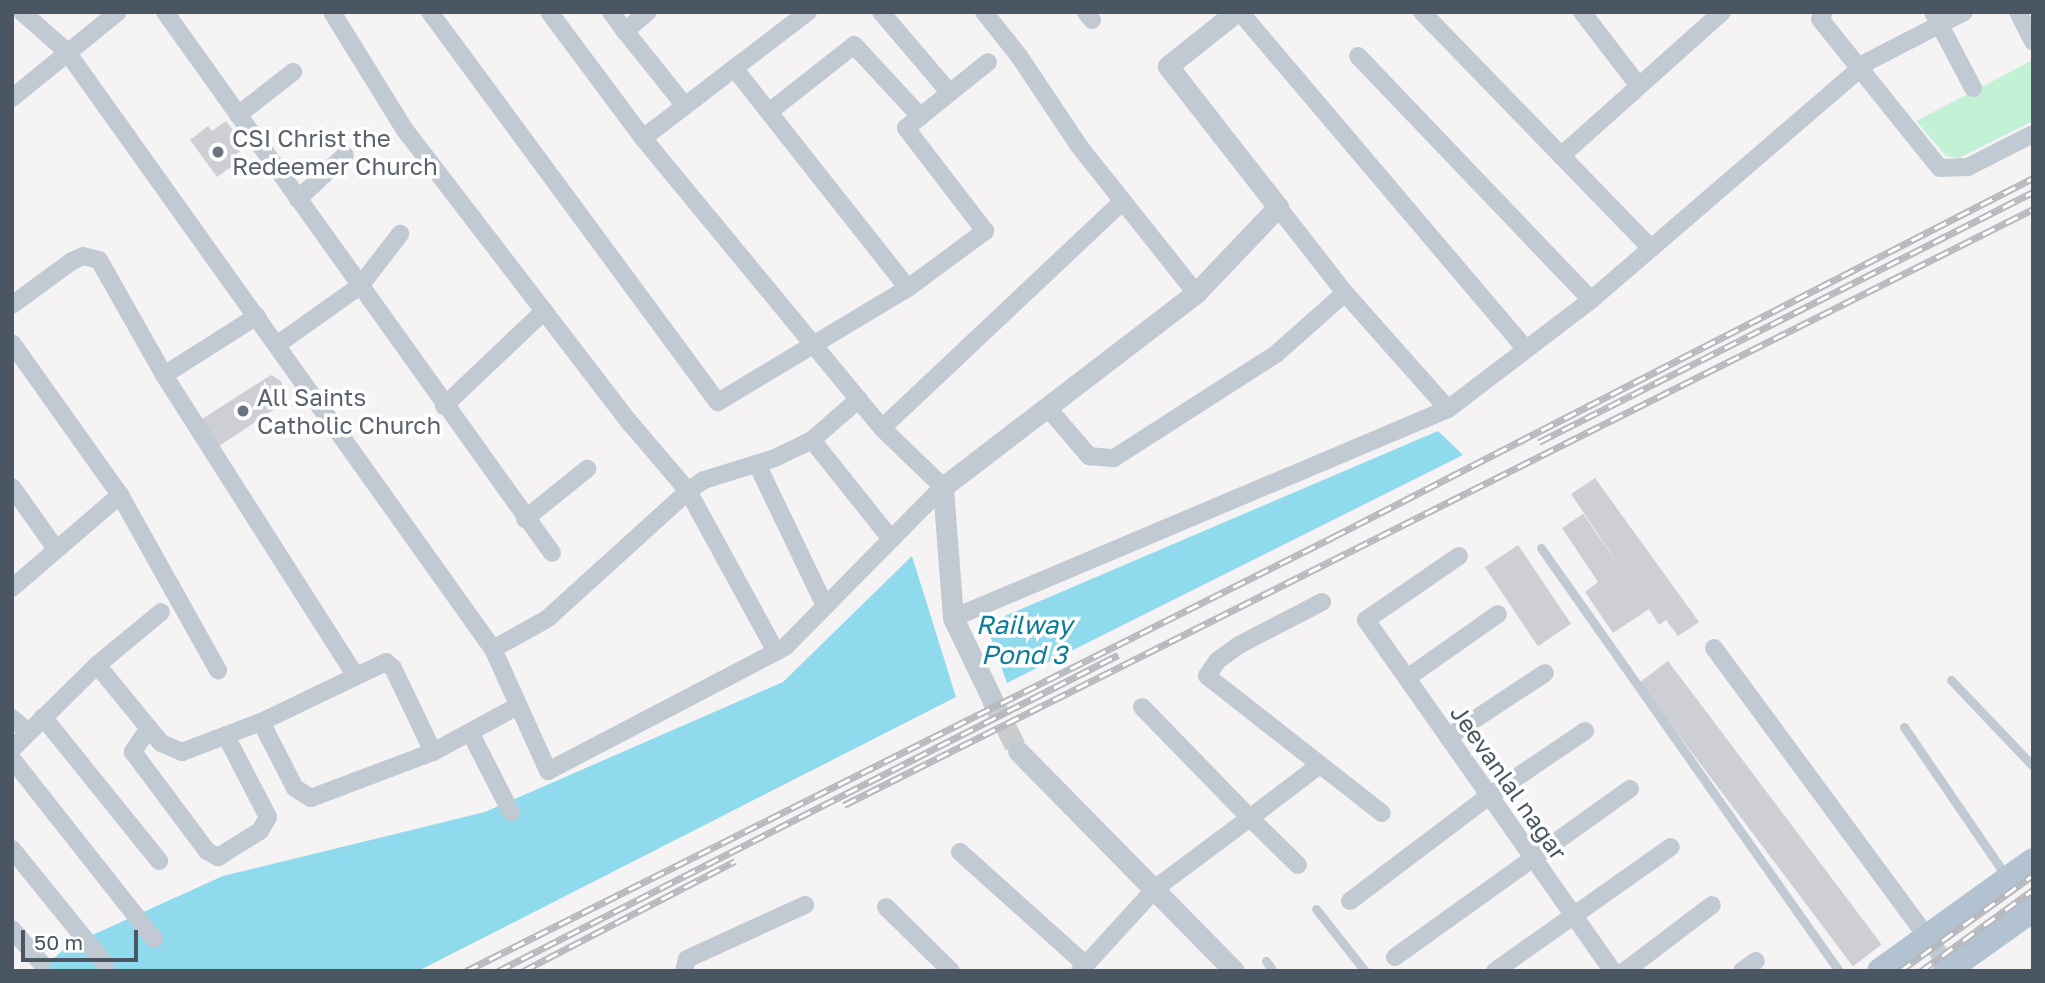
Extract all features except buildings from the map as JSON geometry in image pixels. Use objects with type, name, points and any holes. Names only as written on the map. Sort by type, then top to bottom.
[{"type":"main road","points":[[1880,971],[1925,936],[2033,861]]},
{"type":"main road","points":[[1948,969],[2033,909]]},
{"type":"street","points":[[22,12],[67,51],[493,649],[516,707],[548,771],[776,652],[943,487],[1196,293],[1278,207]]},
{"type":"street","points":[[12,98],[118,12]]},
{"type":"street","points":[[165,12],[443,406],[552,553]]},
{"type":"street","points":[[332,12],[405,130],[544,311],[688,491],[776,652]]},
{"type":"street","points":[[430,12],[719,402],[908,288],[985,231],[906,128],[988,62]]},
{"type":"street","points":[[549,12],[643,138],[817,345],[882,428],[943,487],[953,618],[992,699]]},
{"type":"street","points":[[611,12],[685,106]]},
{"type":"street","points":[[625,31],[648,12]]},
{"type":"street","points":[[643,138],[808,12]]},
{"type":"street","points":[[881,12],[950,93]]},
{"type":"street","points":[[984,12],[1123,201],[1196,293]]},
{"type":"street","points":[[1448,409],[1345,293],[1168,66],[1238,12],[1526,349]]},
{"type":"street","points":[[1422,12],[1651,248]]},
{"type":"street","points":[[1583,12],[1639,86]]},
{"type":"street","points":[[1824,12],[1819,19],[1862,67],[1940,168],[1968,167],[2033,134]]},
{"type":"street","points":[[953,618],[1242,492],[1448,409],[1591,300],[1862,67],[1936,19],[1964,12]]},
{"type":"street","points":[[2018,12],[2033,41]]},
{"type":"street","points":[[1561,156],[1716,14]]},
{"type":"street","points":[[1936,19],[1973,88]]},
{"type":"street","points":[[769,112],[854,45],[920,117]]},
{"type":"street","points":[[1358,56],[1591,300]]},
{"type":"street","points":[[734,68],[908,288]]},
{"type":"street","points":[[238,115],[293,72]]},
{"type":"street","points":[[298,199],[345,155]]},
{"type":"street","points":[[882,428],[1123,201]]},
{"type":"street","points":[[278,344],[360,286],[400,234]]},
{"type":"street","points":[[12,305],[72,261],[92,256],[109,272],[164,375],[356,676]]},
{"type":"street","points":[[1047,407],[1089,456],[1114,458],[1276,354],[1345,293]]},
{"type":"street","points":[[443,406],[544,311]]},
{"type":"street","points":[[164,375],[257,316]]},
{"type":"street","points":[[12,343],[120,495],[218,670]]},
{"type":"street","points":[[493,649],[547,619],[688,491],[704,480],[757,464],[812,440],[859,400]]},
{"type":"street","points":[[812,440],[891,539]]},
{"type":"street","points":[[757,464],[825,606]]},
{"type":"street","points":[[525,519],[587,469]]},
{"type":"street","points":[[12,487],[56,549]]},
{"type":"street","points":[[13,586],[120,495]]},
{"type":"street","name":"Jeevanlal nagar","points":[[1459,556],[1366,620],[1613,971]]},
{"type":"street","points":[[1322,602],[1239,645],[1218,660],[1207,676],[1318,766],[1382,813]]},
{"type":"street","points":[[12,749],[97,665],[161,612]]},
{"type":"street","points":[[1407,678],[1498,614]]},
{"type":"street","points":[[1713,648],[1948,969]]},
{"type":"street","points":[[97,665],[172,752],[193,750],[261,722],[379,663],[393,667],[433,752]]},
{"type":"street","points":[[1448,737],[1545,673]]},
{"type":"street","points":[[261,722],[295,788],[311,798],[433,752],[516,707]]},
{"type":"street","points":[[1142,707],[1298,865]]},
{"type":"street","points":[[43,717],[159,862]]},
{"type":"street","points":[[12,718],[28,732]]},
{"type":"street","points":[[149,728],[133,752],[207,851],[218,857],[260,831],[268,817],[226,736]]},
{"type":"street","points":[[1350,901],[1489,796],[1585,731]]},
{"type":"street","points":[[470,732],[511,811]]},
{"type":"street","points":[[1018,751],[1079,818],[1157,887],[1234,971]]},
{"type":"street","points":[[12,759],[154,939]]},
{"type":"street","points":[[960,852],[1083,968],[1157,887],[1318,766]]},
{"type":"street","points":[[1395,957],[1630,789]]},
{"type":"street","points":[[1495,971],[1671,847]]},
{"type":"street","points":[[12,849],[105,964]]},
{"type":"street","points":[[684,971],[687,959],[805,905]]},
{"type":"street","points":[[1625,971],[1712,905]]},
{"type":"street","points":[[886,907],[951,971]]},
{"type":"street","points":[[12,929],[42,964]]},
{"type":"lane","points":[[1541,548],[1839,971]]},
{"type":"lane","points":[[1951,680],[2033,766]]},
{"type":"lane","points":[[1904,727],[2008,878]]},
{"type":"lane","points":[[1316,909],[1365,971]]},
{"type":"lane","points":[[1266,961],[1273,971]]},
{"type":"green space","points":[[2033,60],[2033,121],[1959,158],[1946,156],[1916,121]]},
{"type":"water","name":"Railway Pond 3","points":[[1438,431],[1463,455],[1007,683],[986,624]]},
{"type":"water","points":[[912,556],[956,697],[418,971],[39,971],[68,946],[223,876],[485,812],[783,682]]},
{"type":"tunnel","points":[[992,699],[1018,751]]},
{"type":"railway","points":[[466,971],[1333,537],[2033,178]]},
{"type":"railway","points":[[1539,442],[2033,192]]},
{"type":"railway","points":[[844,805],[2033,209]]},
{"type":"railway","points":[[498,971],[1118,655]]},
{"type":"railway","points":[[523,971],[735,861]]},
{"type":"railway","points":[[1900,971],[2033,875]]},
{"type":"railway","points":[[1921,971],[2033,890]]},
{"type":"place","name":"CSI Christ the Redeemer Church","points":[[218,152]]},
{"type":"place","name":"All Saints Catholic Church","points":[[243,411]]}]
